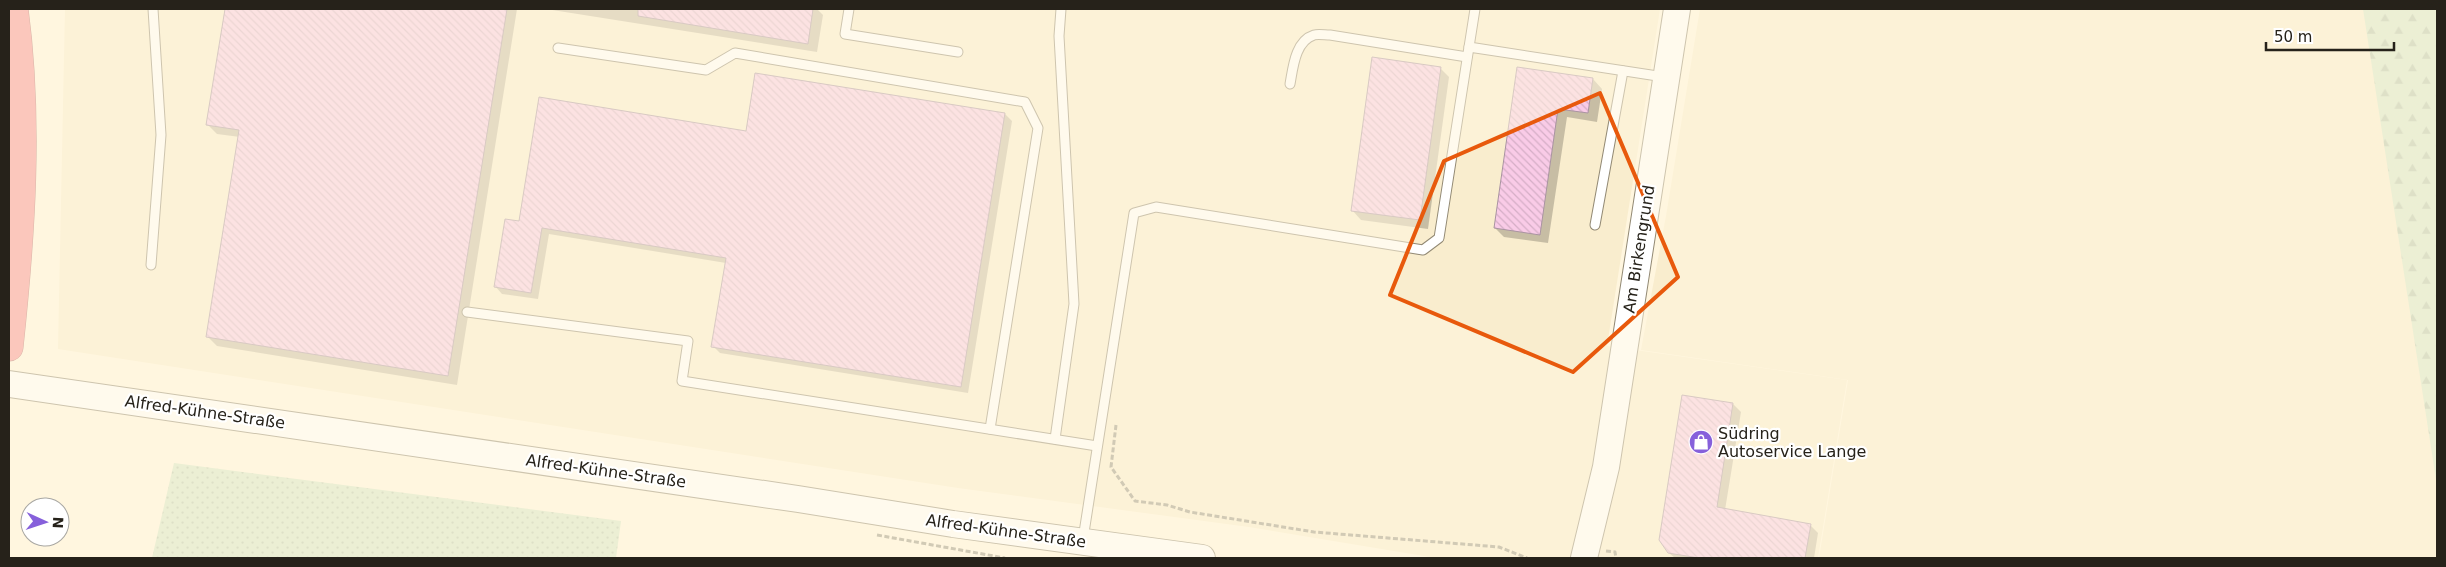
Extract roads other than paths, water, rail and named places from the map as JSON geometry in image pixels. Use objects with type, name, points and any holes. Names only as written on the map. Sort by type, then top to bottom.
[{"type":"highway","points":[[9,348],[20,231],[22,163],[19,49],[14,9]]},
{"type":"main road","name":"Am Birkengrund","points":[[1597,556],[1593,513],[1602,489],[1677,9]]},
{"type":"main road","name":"Alfred-Kühne-Straße","points":[[9,384],[788,497],[953,524],[1202,558]]},
{"type":"lane","points":[[151,265],[161,135],[153,9]]},
{"type":"lane","points":[[849,9],[845,34],[958,52]]},
{"type":"lane","points":[[1055,439],[1074,304],[1059,36],[1061,9]]},
{"type":"lane","points":[[1082,542],[1134,213],[1156,207],[1422,250],[1438,238],[1475,9]]},
{"type":"lane","points":[[1290,84],[1295,58],[1303,42],[1313,35],[1330,35],[1468,57]]},
{"type":"lane","points":[[1469,47],[1666,78]]},
{"type":"lane","points":[[558,48],[706,70],[734,54],[1026,102],[1038,128],[990,429]]},
{"type":"lane","points":[[1595,225],[1623,71]]},
{"type":"lane","points":[[467,312],[688,341],[682,381],[1097,446]]},
{"type":"place","name":"Südring Autoservice Lange","points":[[1701,442]]}]
